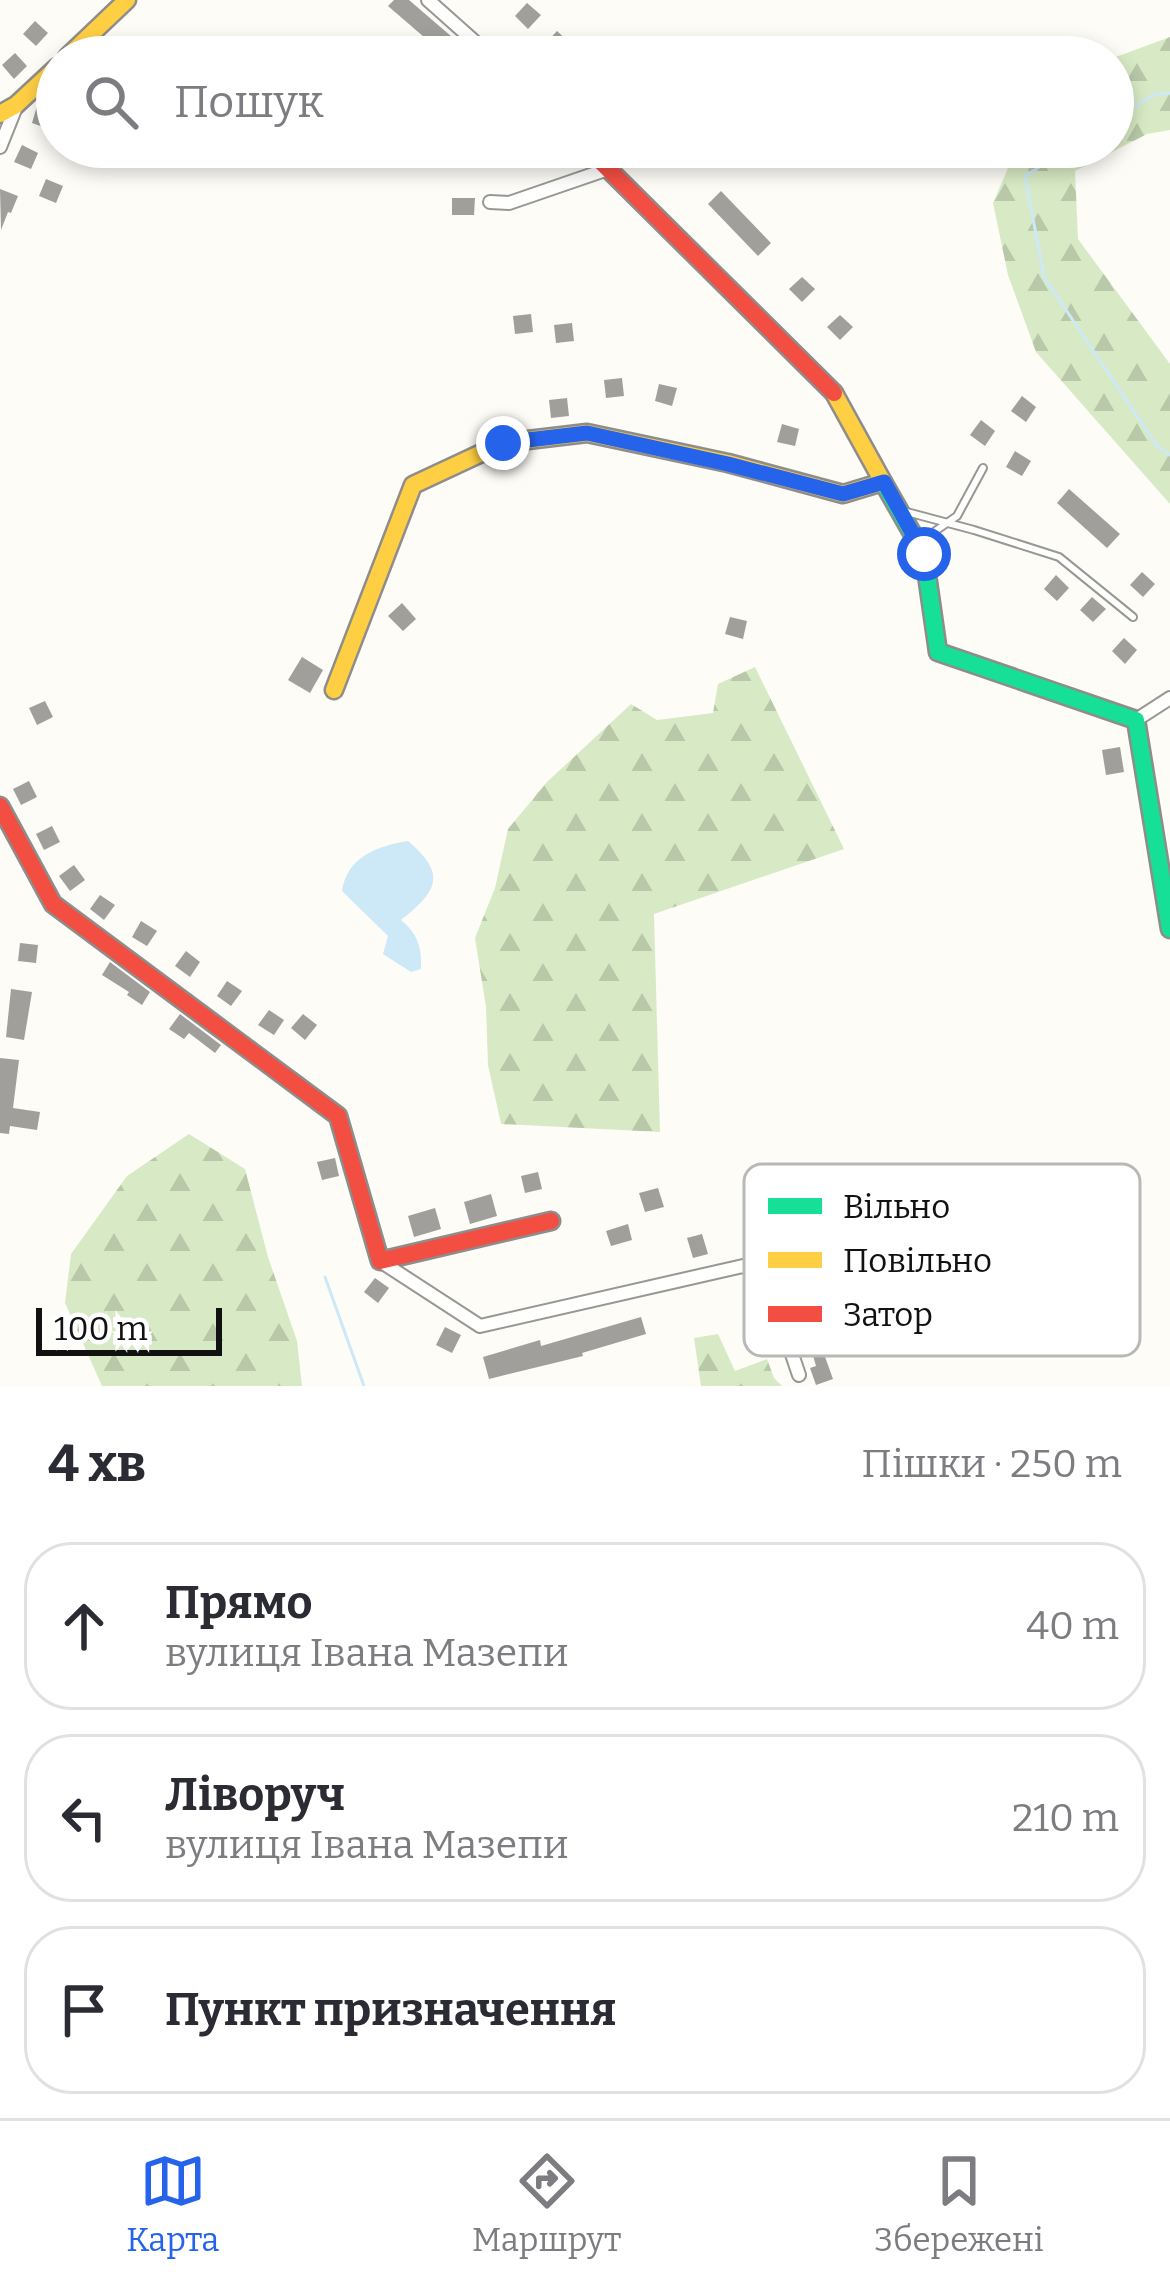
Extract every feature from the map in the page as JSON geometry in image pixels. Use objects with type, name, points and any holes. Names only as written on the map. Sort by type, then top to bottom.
[{"type":"street","points":[[90,36],[127,0]]},
{"type":"street","points":[[428,0],[468,36]]},
{"type":"street","points":[[0,147],[8,110],[36,85]]},
{"type":"street","points":[[490,202],[509,203],[608,169],[832,390],[924,554],[938,652],[1136,720]]},
{"type":"street","points":[[334,690],[413,484],[503,443],[587,433],[843,494],[884,482]]},
{"type":"street","points":[[1136,720],[1170,698]]},
{"type":"street","points":[[1136,720],[1170,929]]},
{"type":"street","points":[[0,806],[53,904],[338,1116],[380,1261],[480,1326],[744,1266]]},
{"type":"street","points":[[380,1261],[551,1221]]},
{"type":"street","points":[[793,1356],[799,1375]]},
{"type":"lane","points":[[918,544],[957,516],[983,468]]},
{"type":"lane","points":[[899,510],[1059,557],[1133,617]]},
{"type":"green space","points":[[1170,37],[1170,130],[1134,141],[1134,50]]},
{"type":"green space","points":[[1008,168],[1081,168],[1075,171],[1078,239],[1170,364],[1170,504],[1036,352],[1008,275],[993,203]]},
{"type":"green space","points":[[755,667],[844,849],[654,914],[660,1132],[501,1124],[488,1065],[486,1007],[475,938],[495,888],[508,829],[547,782],[631,704],[657,720],[713,713],[718,684]]},
{"type":"green space","points":[[189,1134],[245,1169],[297,1341],[302,1386],[102,1386],[65,1303],[71,1254],[127,1176]]},
{"type":"green space","points":[[718,1334],[735,1371],[767,1359],[782,1386],[701,1386],[694,1338]]},
{"type":"water","points":[[408,841],[433,873],[430,891],[401,920],[420,948],[421,969],[411,972],[383,954],[388,936],[342,891],[350,870],[365,855]]},
{"type":"building","points":[[394,0],[409,0],[451,36],[423,36],[388,6]]},
{"type":"building","points":[[527,3],[541,15],[528,29],[515,16]]},
{"type":"building","points":[[35,21],[48,33],[36,36],[36,46],[23,34]]},
{"type":"building","points":[[15,53],[27,66],[14,79],[2,65]]},
{"type":"building","points":[[22,145],[36,152],[31,169],[14,162]]},
{"type":"building","points":[[46,179],[63,186],[56,203],[39,196]]},
{"type":"building","points":[[0,189],[18,196],[1,230]]},
{"type":"building","points":[[721,191],[771,243],[758,256],[708,204]]},
{"type":"building","points":[[452,198],[475,198],[474,215],[452,215]]},
{"type":"building","points":[[802,277],[815,289],[802,302],[789,289]]},
{"type":"building","points":[[531,314],[533,332],[515,334],[513,316]]},
{"type":"building","points":[[840,315],[853,327],[840,340],[827,327]]},
{"type":"building","points":[[572,323],[574,341],[556,343],[554,325]]},
{"type":"building","points":[[622,378],[624,396],[606,398],[604,380]]},
{"type":"building","points":[[659,384],[677,388],[672,406],[655,401]]},
{"type":"building","points":[[1022,396],[1036,407],[1026,422],[1011,411]]},
{"type":"building","points":[[567,398],[569,416],[551,418],[549,400]]},
{"type":"building","points":[[981,420],[995,431],[985,446],[970,435]]},
{"type":"building","points":[[782,424],[799,429],[795,446],[777,442]]},
{"type":"building","points":[[1015,451],[1031,461],[1022,476],[1006,467]]},
{"type":"building","points":[[1069,489],[1120,534],[1107,548],[1057,503]]},
{"type":"building","points":[[1142,572],[1155,584],[1143,597],[1130,585]]},
{"type":"building","points":[[1056,575],[1069,588],[1057,601],[1044,589]]},
{"type":"building","points":[[1092,597],[1106,609],[1093,622],[1080,610]]},
{"type":"building","points":[[402,603],[416,619],[403,631],[388,616]]},
{"type":"building","points":[[730,617],[747,621],[743,639],[725,634]]},
{"type":"building","points":[[1124,638],[1137,650],[1125,664],[1112,651]]},
{"type":"building","points":[[302,657],[323,670],[310,693],[288,680]]},
{"type":"building","points":[[45,701],[53,717],[37,725],[29,708]]},
{"type":"building","points":[[1120,747],[1124,772],[1106,775],[1102,750]]},
{"type":"building","points":[[29,781],[37,797],[21,805],[13,789]]},
{"type":"building","points":[[52,826],[60,842],[44,850],[36,834]]},
{"type":"building","points":[[74,865],[85,880],[70,891],[59,876]]},
{"type":"building","points":[[100,895],[115,905],[104,920],[90,909]]},
{"type":"building","points":[[141,921],[157,931],[147,946],[132,937]]},
{"type":"building","points":[[20,943],[38,945],[36,963],[18,961]]},
{"type":"building","points":[[186,951],[200,962],[190,977],[175,966]]},
{"type":"building","points":[[110,962],[150,992],[142,1005],[102,975]]},
{"type":"building","points":[[227,981],[242,991],[231,1006],[217,996]]},
{"type":"building","points":[[11,989],[32,992],[24,1040],[6,1037]]},
{"type":"building","points":[[269,1010],[284,1020],[274,1035],[258,1025]]},
{"type":"building","points":[[180,1014],[221,1045],[215,1053],[189,1033],[184,1039],[169,1029]]},
{"type":"building","points":[[303,1014],[317,1025],[305,1040],[291,1028]]},
{"type":"building","points":[[0,1058],[19,1060],[13,1108],[40,1112],[37,1130],[10,1126],[9,1134],[0,1133]]},
{"type":"building","points":[[335,1158],[339,1176],[322,1180],[317,1162]]},
{"type":"building","points":[[538,1172],[542,1189],[525,1193],[521,1176]]},
{"type":"building","points":[[658,1188],[664,1207],[645,1212],[639,1193]]},
{"type":"building","points":[[491,1194],[497,1216],[470,1224],[464,1202]]},
{"type":"building","points":[[435,1208],[441,1229],[414,1237],[408,1216]]},
{"type":"building","points":[[628,1224],[632,1240],[611,1246],[606,1231]]},
{"type":"building","points":[[702,1234],[708,1254],[693,1258],[687,1238]]},
{"type":"building","points":[[375,1278],[389,1288],[378,1303],[364,1292]]},
{"type":"building","points":[[641,1317],[646,1334],[583,1356],[489,1379],[483,1357]]},
{"type":"building","points":[[445,1327],[461,1335],[452,1353],[436,1345]]},
{"type":"building","points":[[813,1356],[825,1356],[833,1379],[816,1385],[810,1368],[816,1366]]},
{"type":"waterway","points":[[1134,107],[1155,94],[1170,93]]},
{"type":"waterway","points":[[1038,168],[1025,176],[1044,277],[1157,446],[1170,455]]},
{"type":"waterway","points":[[325,1277],[364,1386]]},
{"type":"traffic: fast","points":[[883,482],[924,554],[938,652],[1136,720],[1170,929]]},
{"type":"traffic: slow","points":[[89,36],[127,0]]},
{"type":"traffic: slow","points":[[0,114],[36,86]]},
{"type":"traffic: slow","points":[[334,690],[413,485],[503,443],[587,433],[843,494],[883,482],[834,393]]},
{"type":"traffic: jam","points":[[607,168],[834,393]]},
{"type":"traffic: jam","points":[[0,806],[53,904],[338,1116],[380,1261],[551,1221]]},
{"type":"route","points":[[503,443],[587,433],[843,494],[884,482],[924,554]]}]
